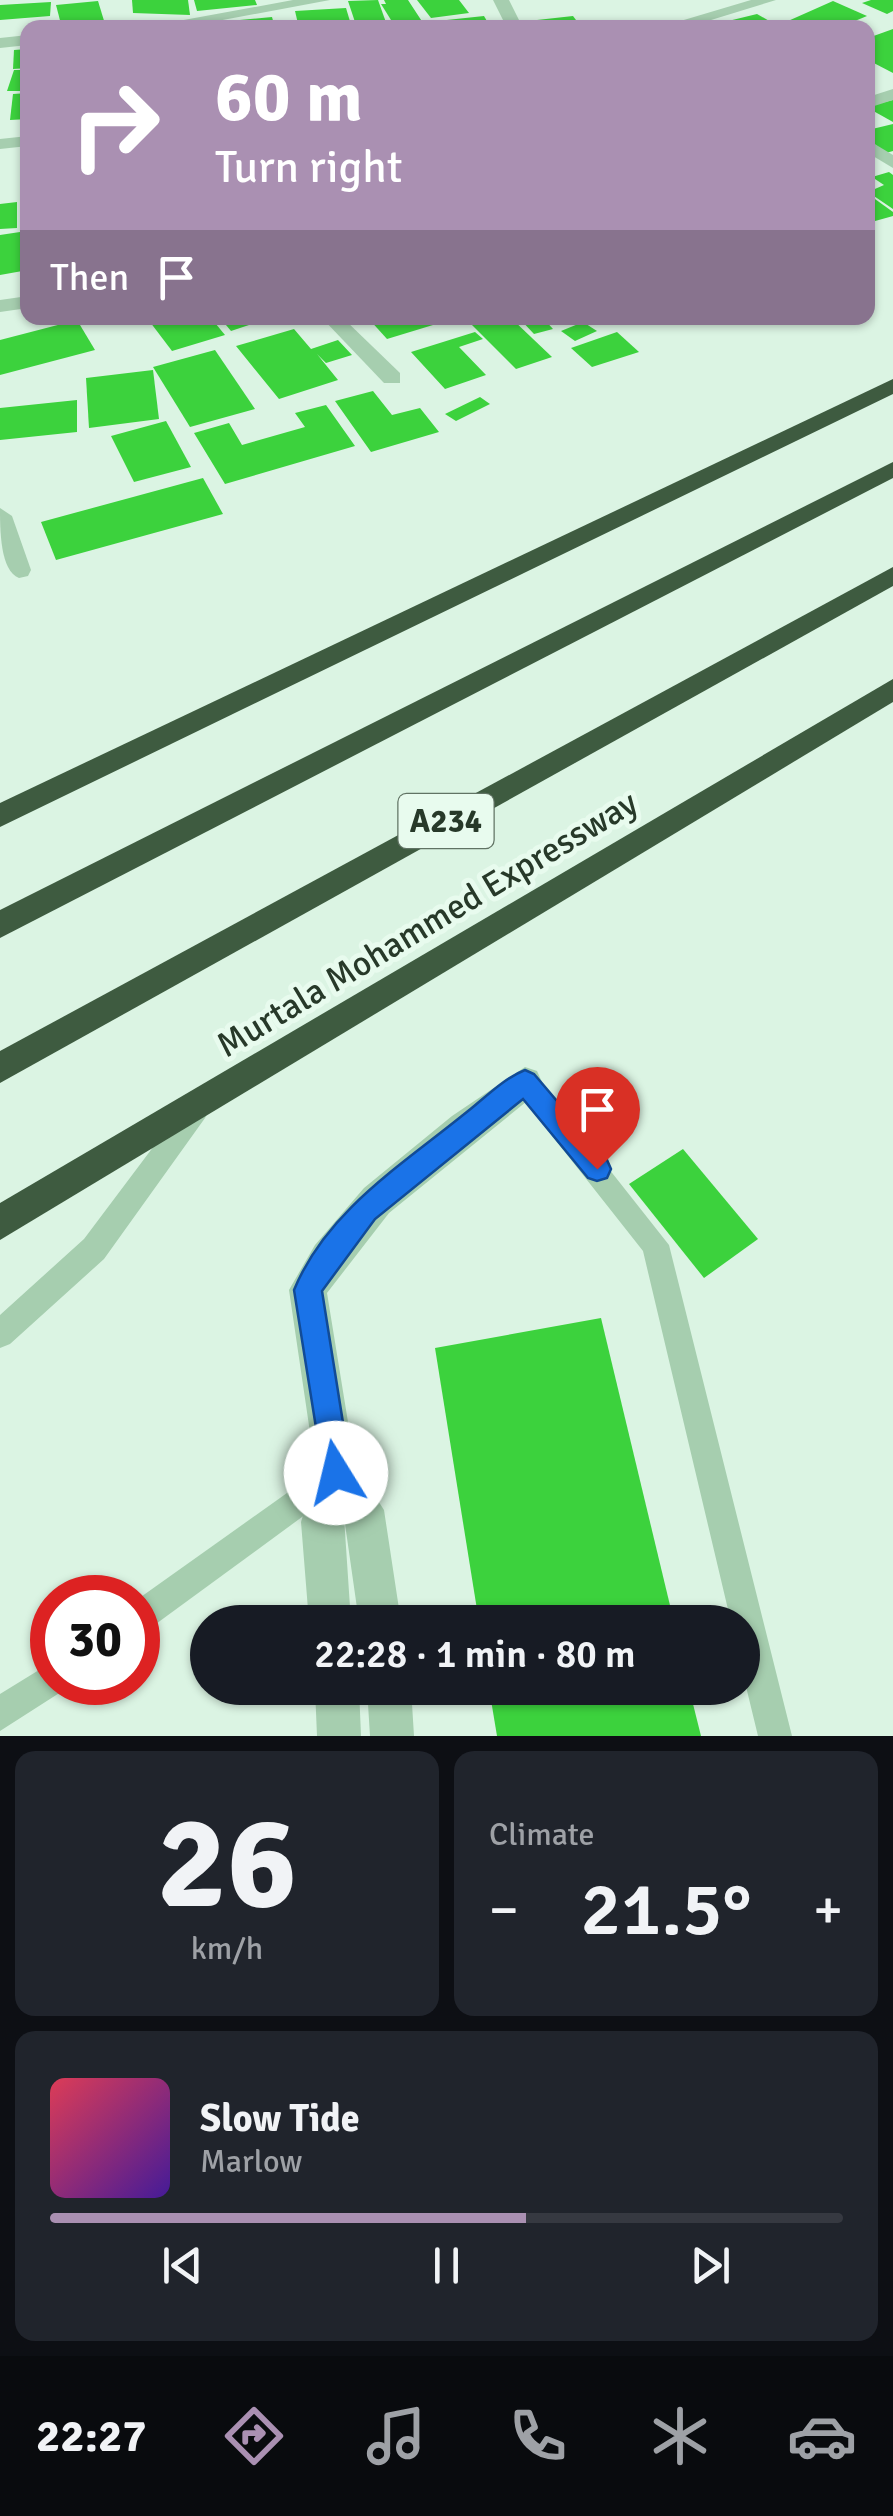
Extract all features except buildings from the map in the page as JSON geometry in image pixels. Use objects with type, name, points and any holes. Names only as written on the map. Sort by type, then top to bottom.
[{"type":"highway","points":[[5,808],[893,386]]},
{"type":"highway","points":[[825,418],[893,395]]},
{"type":"highway","points":[[0,924],[893,470]]},
{"type":"highway","name":"Murtala Mohammed Expressway","points":[[0,1068],[893,575]]},
{"type":"highway","name":"Murtala Mohammed Expressway","points":[[12,1216],[893,689]]},
{"type":"street","points":[[198,20],[322,0]]},
{"type":"street","points":[[697,20],[756,1]]},
{"type":"street","points":[[339,325],[392,378]]},
{"type":"street","points":[[0,516],[19,570]]},
{"type":"street","points":[[329,1605],[322,1522],[336,1473],[308,1290],[321,1266],[366,1209],[525,1082]]},
{"type":"street","points":[[336,1473],[364,1510],[378,1605]]},
{"type":"street","points":[[338,1705],[339,1736]]},
{"type":"street","points":[[391,1705],[392,1736]]},
{"type":"lane","points":[[525,1082],[655,1245],[775,1736]]},
{"type":"lane","points":[[0,1334],[94,1249],[200,1103]]},
{"type":"lane","points":[[0,1232],[12,1216]]},
{"type":"lane","points":[[160,1602],[336,1473]]},
{"type":"lane","points":[[0,1714],[30,1693]]},
{"type":"route","points":[[336,1473],[308,1290],[321,1266],[366,1209],[525,1082],[597,1169]]}]
